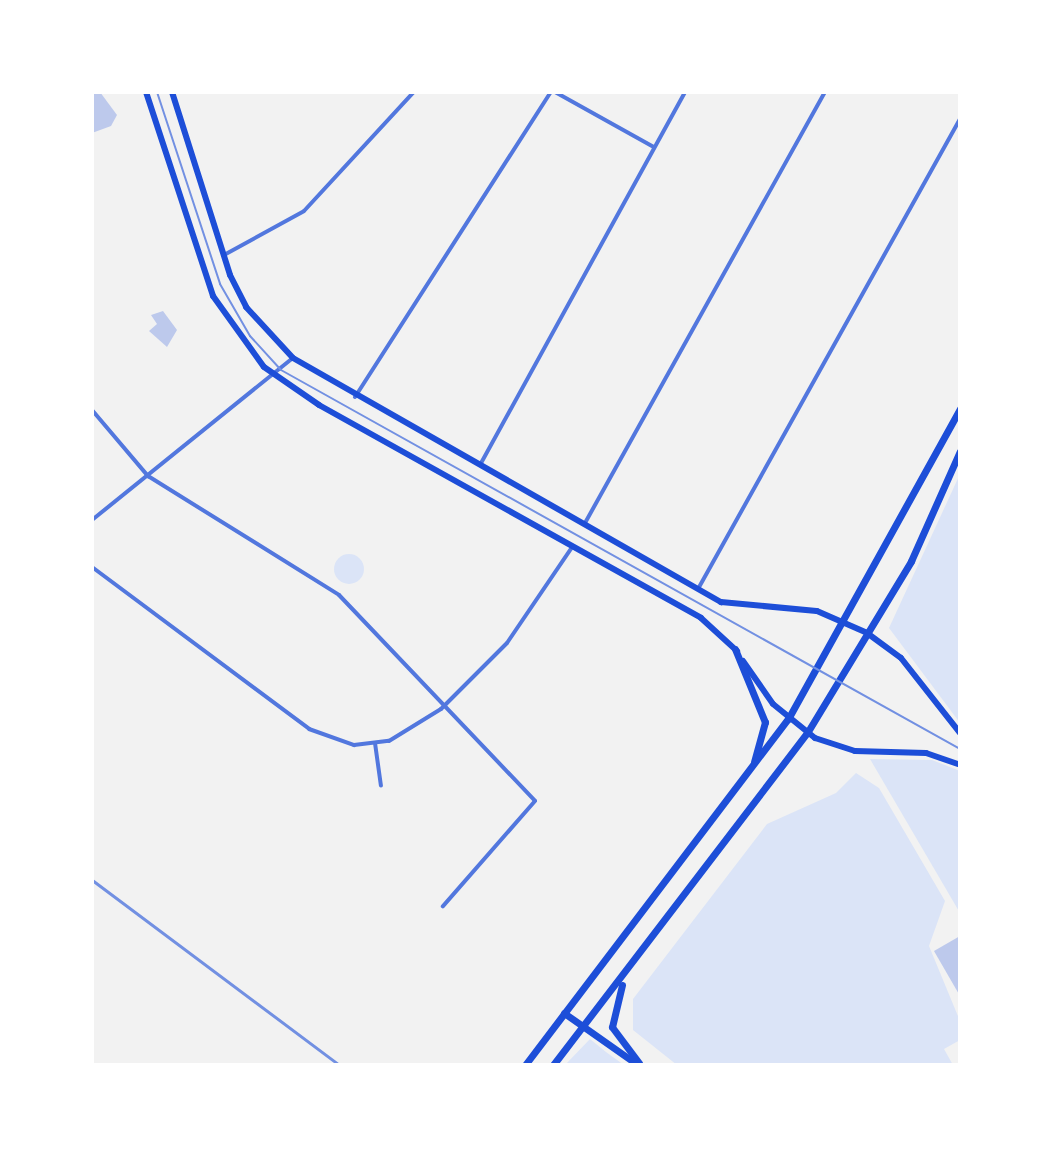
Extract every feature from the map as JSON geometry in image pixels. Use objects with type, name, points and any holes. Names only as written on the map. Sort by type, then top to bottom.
[{"type":"main road","points":[[146,92],[213,296],[275,376],[701,618],[735,649],[788,719],[807,733],[855,751],[926,753],[960,765]]},
{"type":"main road","points":[[172,92],[223,255],[246,307],[293,358],[355,397],[585,524],[697,590],[735,605],[806,609],[845,621],[867,633],[901,658],[960,733]]},
{"type":"main road","points":[[525,1065],[788,719],[960,409]]},
{"type":"main road","points":[[553,1065],[807,733],[911,561],[960,451]]},
{"type":"main road","points":[[735,649],[765,722],[753,767]]},
{"type":"main road","points":[[639,1065],[615,1035],[610,1012],[642,951]]},
{"type":"main road","points":[[564,1013],[639,1065]]},
{"type":"street","points":[[223,255],[304,211],[414,92]]},
{"type":"street","points":[[355,397],[553,92],[654,147]]},
{"type":"street","points":[[479,466],[685,92]]},
{"type":"street","points":[[585,524],[825,92]]},
{"type":"street","points":[[697,590],[960,119]]},
{"type":"street","points":[[92,520],[275,376],[293,358]]},
{"type":"street","points":[[92,410],[148,476],[339,595],[441,709],[535,801],[443,906]]},
{"type":"street","points":[[92,567],[309,729],[337,741],[375,743],[441,709],[507,643],[573,545]]},
{"type":"street","points":[[375,743],[381,786]]},
{"type":"shaded area","points":[[960,474],[960,723],[889,628]]},
{"type":"shaded area","points":[[349,554],[360,558],[364,569],[360,580],[349,584],[338,580],[334,569],[338,558]]},
{"type":"shaded area","points":[[870,759],[932,760],[960,771],[960,913]]},
{"type":"shaded area","points":[[856,773],[879,788],[945,901],[929,946],[960,1021],[960,1040],[944,1049],[953,1065],[677,1065],[633,1030],[633,999],[767,824],[836,793]]},
{"type":"shaded area","points":[[590,1039],[606,1052],[624,1065],[565,1065]]},
{"type":"building","points":[[100,92],[117,115],[111,126],[92,133],[92,94]]},
{"type":"building","points":[[163,311],[177,330],[167,347],[149,331],[157,324],[151,315]]},
{"type":"building","points":[[960,936],[960,996],[934,951]]},
{"type":"tram line","points":[[157,92],[220,284],[250,336],[281,370],[960,749]]},
{"type":"railway","points":[[92,880],[339,1065]]}]
